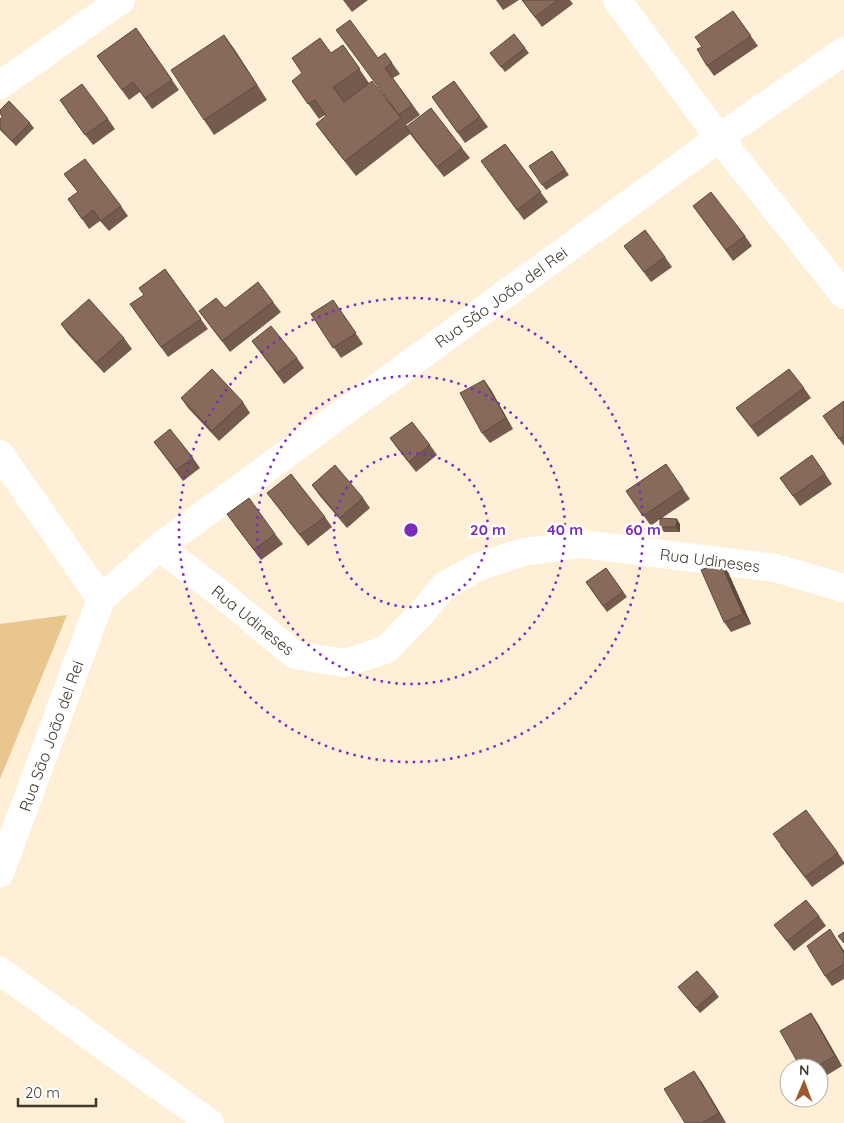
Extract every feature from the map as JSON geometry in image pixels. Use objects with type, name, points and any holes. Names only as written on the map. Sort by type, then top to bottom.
[{"type":"street","points":[[0,85],[121,0]]},
{"type":"street","points":[[617,0],[719,138],[844,295]]},
{"type":"street","name":"Rua São João del Rei","points":[[159,546],[719,138],[844,51]]},
{"type":"street","points":[[0,454],[101,599],[159,546]]},
{"type":"street","name":"Rua Udineses","points":[[159,546],[295,655],[344,663],[386,650],[444,586],[478,567],[523,552],[582,544],[775,568],[844,588]]},
{"type":"street","name":"Rua São João del Rei","points":[[0,873],[101,599]]},
{"type":"street","points":[[0,971],[210,1123]]},
{"type":"shaded area","points":[[67,615],[0,779],[0,624]]},
{"type":"building","points":[[522,0],[558,0],[535,17]]},
{"type":"building","points":[[733,11],[751,36],[707,66],[697,49],[702,47],[695,37]]},
{"type":"building","points":[[350,20],[378,58],[385,53],[392,63],[385,68],[412,105],[399,115],[336,30]]},
{"type":"building","points":[[136,28],[172,80],[145,98],[133,82],[122,90],[97,56]]},
{"type":"building","points":[[514,34],[525,48],[501,67],[490,53]]},
{"type":"building","points":[[224,35],[257,85],[204,120],[171,70]]},
{"type":"building","points":[[320,38],[331,53],[343,45],[360,69],[333,87],[344,102],[372,81],[401,118],[345,161],[316,124],[326,116],[315,100],[308,104],[292,81],[302,73],[292,58]]},
{"type":"building","points":[[454,81],[480,117],[458,133],[432,97]]},
{"type":"building","points":[[82,84],[108,119],[85,135],[60,100]]},
{"type":"building","points":[[9,101],[30,123],[12,141],[0,128],[0,119],[3,116],[0,110]]},
{"type":"building","points":[[431,108],[462,148],[437,167],[406,127]]},
{"type":"building","points":[[505,144],[541,192],[517,210],[481,161]]},
{"type":"building","points":[[552,151],[565,170],[542,185],[529,166]]},
{"type":"building","points":[[85,159],[121,206],[101,221],[93,210],[82,219],[68,199],[78,192],[64,174]]},
{"type":"building","points":[[711,192],[745,236],[726,250],[693,206]]},
{"type":"building","points":[[645,230],[665,257],[644,272],[624,246]]},
{"type":"building","points":[[165,269],[201,319],[161,347],[130,304],[144,295],[139,288]]},
{"type":"building","points":[[258,282],[273,302],[222,341],[199,311],[216,298],[225,308]]},
{"type":"building","points":[[89,299],[124,338],[96,363],[61,324]]},
{"type":"building","points":[[333,300],[356,333],[333,348],[311,314]]},
{"type":"building","points":[[271,326],[297,358],[277,373],[252,341]]},
{"type":"building","points":[[212,369],[243,402],[212,431],[181,398]]},
{"type":"building","points":[[789,369],[804,388],[751,427],[736,408]]},
{"type":"building","points":[[484,380],[506,418],[482,433],[460,393]]},
{"type":"building","points":[[844,401],[844,436],[839,439],[823,416]]},
{"type":"building","points":[[412,422],[430,445],[409,462],[390,438]]},
{"type":"building","points":[[170,429],[193,458],[176,470],[154,442]]},
{"type":"building","points":[[812,455],[825,474],[793,496],[780,478]]},
{"type":"building","points":[[666,464],[683,489],[643,516],[626,491]]},
{"type":"building","points":[[335,465],[363,498],[340,518],[312,485]]},
{"type":"building","points":[[291,474],[325,517],[300,535],[267,493]]},
{"type":"building","points":[[249,498],[275,534],[254,550],[227,514]]},
{"type":"building","points":[[660,518],[677,519],[676,527],[660,527]]},
{"type":"building","points":[[720,562],[743,614],[724,622],[701,570]]},
{"type":"building","points":[[606,568],[623,592],[603,606],[586,582]]},
{"type":"building","points":[[806,810],[838,853],[805,877],[773,834]]},
{"type":"building","points":[[806,900],[819,916],[787,941],[774,925]]},
{"type":"building","points":[[830,929],[844,953],[844,964],[825,976],[807,946]]},
{"type":"building","points":[[844,932],[844,943],[838,936]]},
{"type":"building","points":[[697,971],[715,992],[696,1008],[678,987]]},
{"type":"building","points":[[811,1013],[835,1056],[829,1059],[795,1058],[780,1031]]},
{"type":"building","points":[[694,1071],[719,1113],[702,1123],[685,1123],[664,1089]]}]
